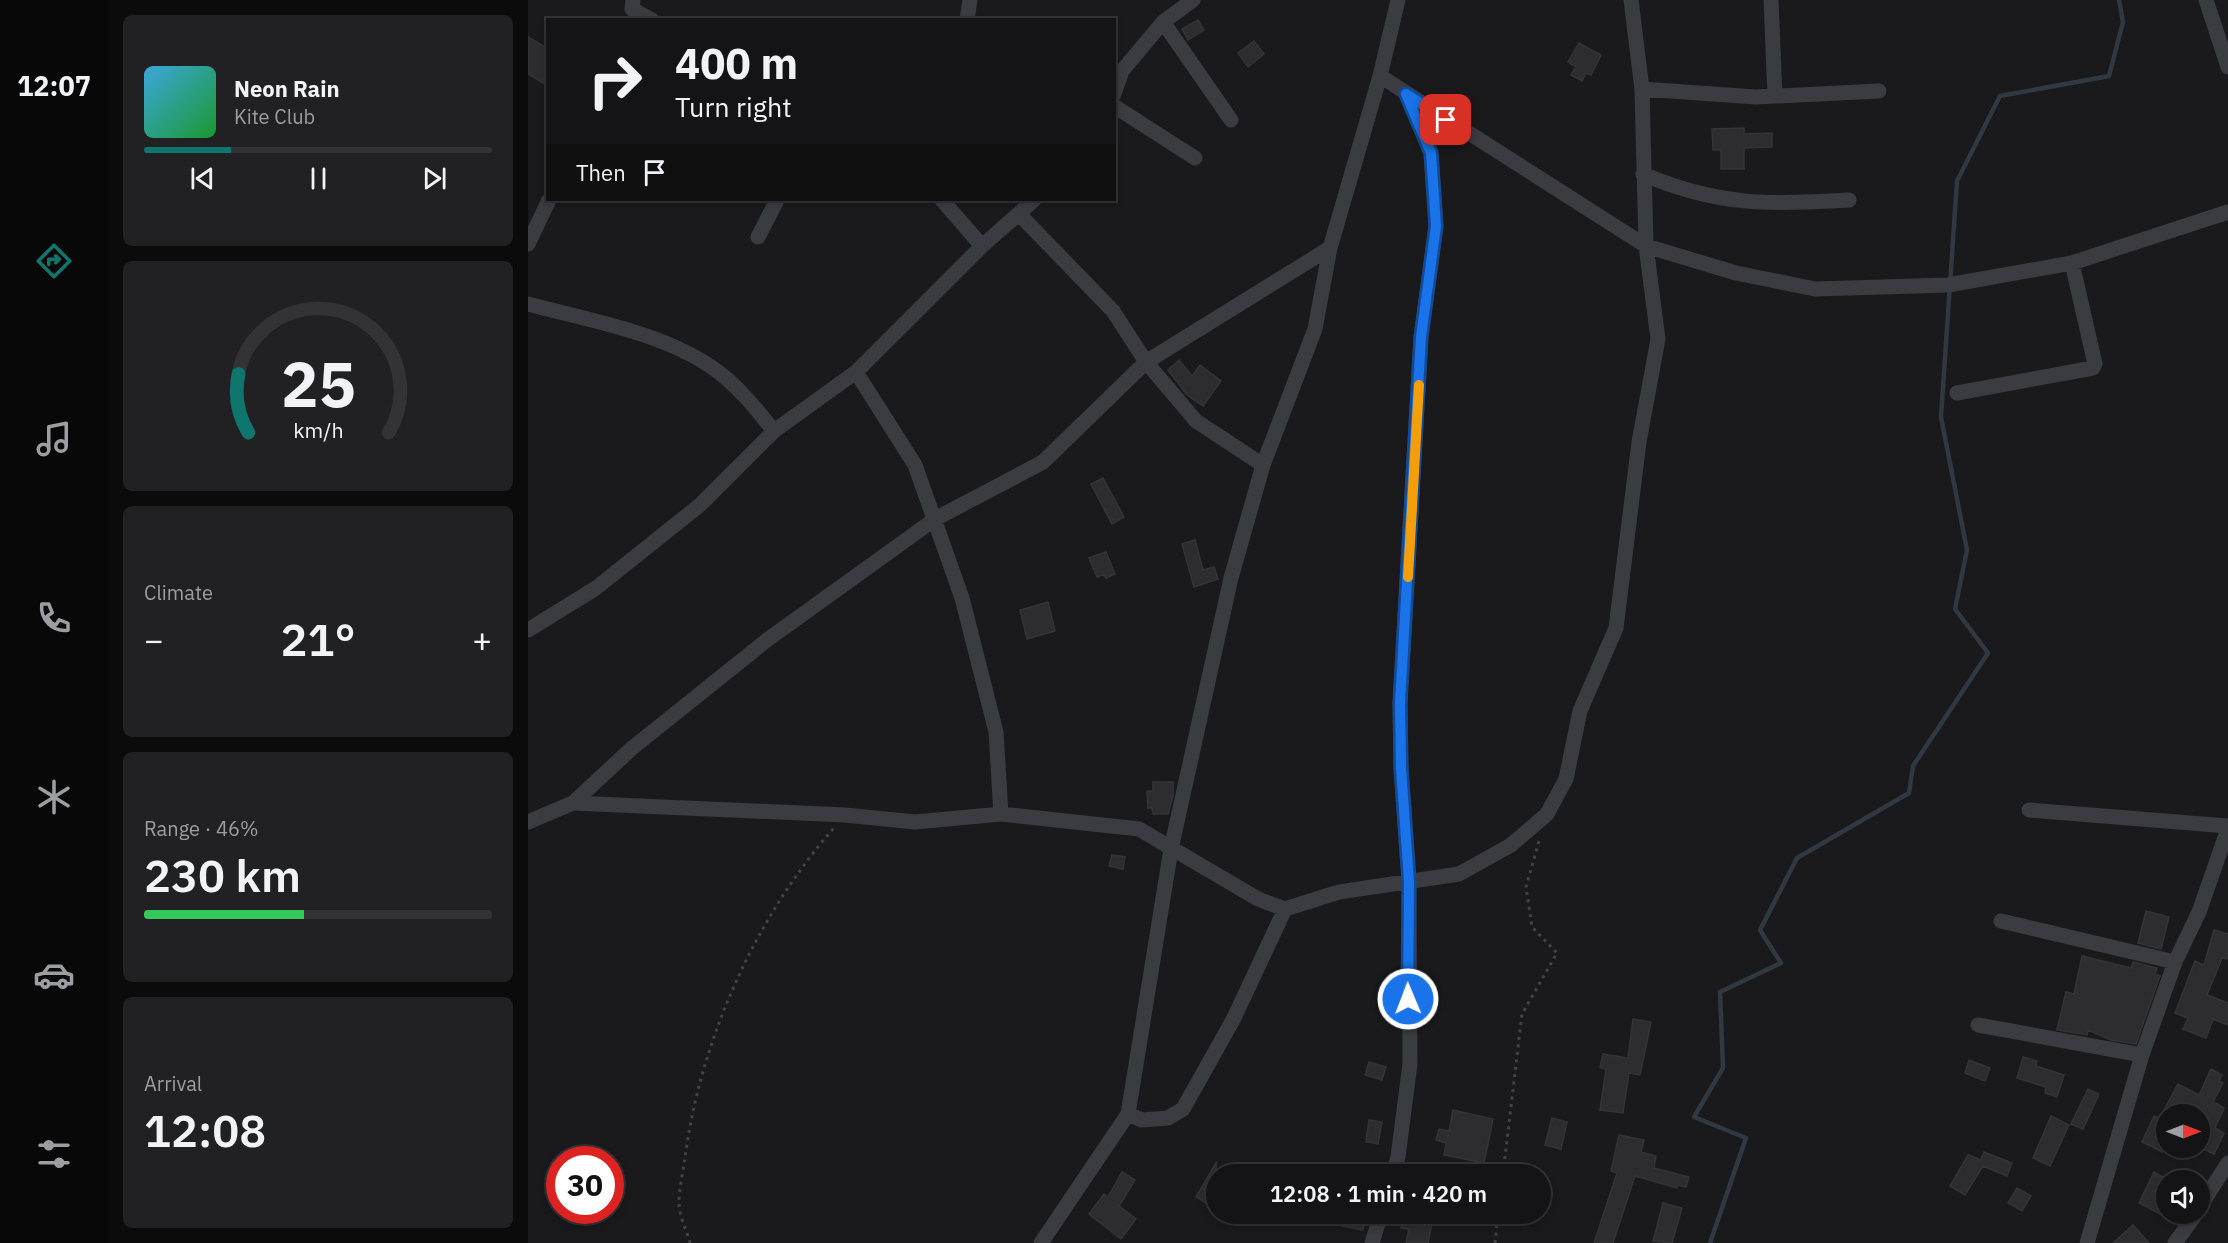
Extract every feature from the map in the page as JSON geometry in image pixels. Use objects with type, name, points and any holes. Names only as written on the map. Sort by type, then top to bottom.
[{"type":"street","points":[[967,18],[970,0]]},
{"type":"street","points":[[1116,88],[1122,71],[1163,21],[1193,0]]},
{"type":"street","points":[[1041,1243],[1128,1114],[1171,849],[1231,578],[1263,465],[1315,329],[1330,248],[1380,76],[1398,0]]},
{"type":"street","points":[[573,803],[845,815],[915,822],[1001,814],[1139,829],[1258,899],[1285,909],[1339,892],[1459,874],[1511,844],[1547,814],[1566,779],[1580,711],[1616,628],[1639,442],[1658,339],[1646,246],[1642,89],[1632,0]]},
{"type":"street","points":[[1771,0],[1775,96]]},
{"type":"street","points":[[2206,0],[2228,67]]},
{"type":"street","points":[[631,9],[648,18]]},
{"type":"street","points":[[1163,21],[1231,120]]},
{"type":"street","points":[[1380,76],[1646,246],[1736,273],[1815,289],[1948,285],[2072,263],[2228,212]]},
{"type":"street","points":[[1642,89],[1775,96],[1879,91]]},
{"type":"street","points":[[1396,1164],[1410,1064],[1409,881],[1401,768],[1400,703],[1421,337],[1436,226],[1431,153],[1406,94]]},
{"type":"street","points":[[1116,106],[1195,158]]},
{"type":"street","points":[[1643,174],[1679,190],[1750,203],[1787,204],[1849,200]]},
{"type":"street","points":[[528,244],[549,201]]},
{"type":"street","points":[[758,237],[776,201]]},
{"type":"street","points":[[943,201],[982,246]]},
{"type":"street","points":[[528,630],[596,588],[700,505],[774,431],[856,372],[982,246],[1033,201]]},
{"type":"street","points":[[1019,214],[1113,310],[1146,362],[1196,421],[1263,465]]},
{"type":"street","points":[[528,822],[573,803],[630,749],[766,640],[936,519],[1043,462],[1146,362],[1330,248]]},
{"type":"street","points":[[1957,393],[2093,368],[2095,364],[2072,263]]},
{"type":"street","points":[[528,304],[630,332],[688,352],[717,371],[743,393],[774,431]]},
{"type":"street","points":[[856,372],[915,465],[936,519],[962,598],[996,732],[1001,814]]},
{"type":"street","points":[[2028,810],[2228,827],[2199,912],[2175,962],[2142,1055],[2087,1243]]},
{"type":"street","points":[[1128,1114],[1142,1120],[1168,1118],[1183,1109],[1234,1018],[1285,909]]},
{"type":"street","points":[[2001,921],[2175,962]]},
{"type":"street","points":[[1978,1025],[2142,1055]]},
{"type":"street","points":[[2210,1191],[2228,1163]]},
{"type":"street","points":[[1372,1243],[1378,1224]]},
{"type":"street","points":[[2175,1243],[2189,1224]]},
{"type":"path","points":[[1504,1164],[1522,1014],[1557,953],[1532,927],[1526,887],[1547,814]]},
{"type":"path","points":[[690,1243],[679,1205],[689,1126],[711,1042],[756,944],[806,860],[845,815]]},
{"type":"path","points":[[1495,1243],[1497,1224]]},
{"type":"building","points":[[1198,20],[1204,30],[1188,40],[1182,29]]},
{"type":"building","points":[[528,37],[546,48],[546,85],[528,74]]},
{"type":"building","points":[[1254,41],[1264,54],[1248,67],[1238,53]]},
{"type":"building","points":[[1579,43],[1601,55],[1591,75],[1586,73],[1582,81],[1571,75],[1576,67],[1568,62]]},
{"type":"building","points":[[1744,128],[1744,134],[1772,133],[1772,147],[1744,148],[1744,169],[1721,169],[1721,150],[1713,150],[1712,129]]},
{"type":"building","points":[[1179,360],[1192,376],[1200,365],[1221,381],[1203,406],[1187,395],[1168,370]]},
{"type":"building","points":[[1103,478],[1124,517],[1112,524],[1091,484]]},
{"type":"building","points":[[1195,540],[1203,570],[1214,567],[1218,579],[1194,587],[1182,544]]},
{"type":"building","points":[[1106,552],[1115,574],[1106,578],[1103,575],[1097,577],[1089,558]]},
{"type":"building","points":[[1048,602],[1055,631],[1027,639],[1020,610]]},
{"type":"building","points":[[1153,782],[1173,782],[1173,796],[1168,814],[1153,814],[1152,808],[1148,808],[1147,791],[1153,791]]},
{"type":"building","points":[[1112,855],[1125,857],[1123,869],[1109,866]]},
{"type":"building","points":[[2146,911],[2169,917],[2161,949],[2138,943]]},
{"type":"building","points":[[2214,930],[2228,934],[2228,959],[2222,958],[2207,995],[2228,1003],[2228,1025],[2213,1019],[2206,1038],[2183,1029],[2188,1018],[2175,1013],[2195,961],[2204,965]]},
{"type":"building","points":[[2082,956],[2131,968],[2133,962],[2157,968],[2155,974],[2160,976],[2136,1044],[2111,1040],[2088,1030],[2087,1035],[2057,1030],[2066,992],[2074,994]]},
{"type":"building","points":[[1633,1019],[1651,1022],[1640,1075],[1629,1073],[1623,1113],[1600,1110],[1606,1069],[1600,1068],[1603,1054],[1628,1058]]},
{"type":"building","points":[[2023,1057],[2037,1061],[2036,1066],[2064,1075],[2057,1097],[2045,1093],[2046,1087],[2017,1078]]},
{"type":"building","points":[[1969,1060],[1990,1068],[1985,1081],[1965,1073]]},
{"type":"building","points":[[1369,1062],[1386,1067],[1382,1080],[1365,1075]]},
{"type":"building","points":[[2211,1069],[2222,1075],[2219,1081],[2223,1083],[2213,1102],[2224,1108],[2215,1128],[2224,1133],[2214,1154],[2210,1152],[2210,1104],[2167,1104],[2178,1084],[2199,1095]]},
{"type":"building","points":[[2088,1089],[2099,1094],[2083,1129],[2071,1124]]},
{"type":"building","points":[[1453,1110],[1493,1119],[1484,1163],[1444,1155],[1446,1143],[1436,1140],[1439,1129],[1449,1131]]},
{"type":"building","points":[[2051,1116],[2069,1125],[2050,1166],[2033,1158]]},
{"type":"building","points":[[2154,1116],[2156,1117],[2156,1149],[2142,1142]]},
{"type":"building","points":[[1552,1118],[1567,1122],[1561,1149],[1545,1145]]},
{"type":"building","points":[[1369,1120],[1382,1122],[1378,1144],[1366,1142]]},
{"type":"building","points":[[1619,1135],[1644,1140],[1641,1152],[1656,1156],[1654,1168],[1689,1177],[1686,1187],[1677,1185],[1677,1188],[1635,1176],[1613,1243],[1594,1243],[1617,1173],[1611,1171]]},
{"type":"building","points":[[1984,1152],[2012,1163],[2007,1176],[1983,1166],[1965,1195],[1950,1186],[1968,1155],[1981,1160]]},
{"type":"building","points":[[1122,1172],[1135,1180],[1119,1206],[1136,1219],[1121,1239],[1089,1214],[1104,1194],[1108,1197]]},
{"type":"building","points":[[2154,1172],[2156,1173],[2156,1212],[2139,1203]]},
{"type":"building","points":[[1206,1180],[1206,1203],[1196,1197]]},
{"type":"building","points":[[2017,1188],[2031,1196],[2022,1211],[2008,1203]]},
{"type":"building","points":[[1663,1203],[1682,1208],[1672,1243],[1653,1241]]},
{"type":"building","points":[[1342,1224],[1364,1224],[1363,1230],[1342,1226]]},
{"type":"building","points":[[1402,1224],[1432,1224],[1428,1243],[1406,1243],[1409,1229],[1401,1228]]},
{"type":"building","points":[[2133,1225],[2149,1243],[2113,1243]]},
{"type":"waterway","points":[[1710,1243],[1746,1138],[1694,1117],[1723,1068],[1720,992],[1781,963],[1760,930],[1797,858],[1909,793],[1913,766],[1988,653],[1955,609],[1967,550],[1941,417],[1957,181],[2000,96],[2109,76],[2123,22],[2119,0]]},
{"type":"slow traffic","points":[[1408,577],[1419,385]]},
{"type":"route","points":[[1408,999],[1409,881],[1401,768],[1400,703],[1414,491],[1421,337],[1436,226],[1431,153],[1406,94],[1446,120]]}]
